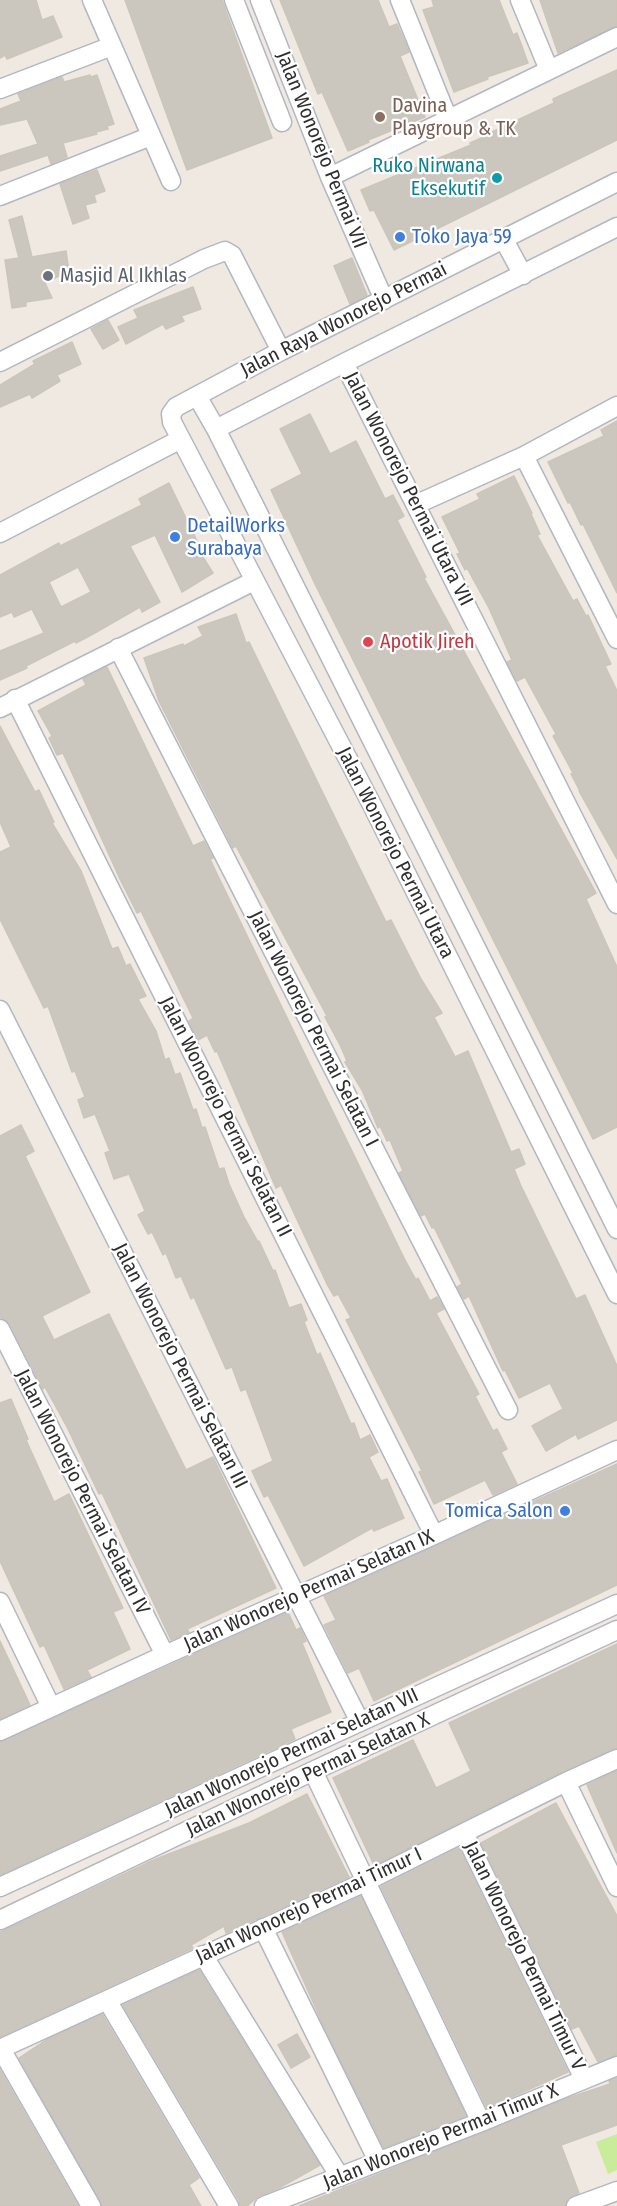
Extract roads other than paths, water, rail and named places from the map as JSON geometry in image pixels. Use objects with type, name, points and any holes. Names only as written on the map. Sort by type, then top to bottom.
[{"type":"street","points":[[92,0],[171,182]]},
{"type":"street","points":[[234,0],[282,122]]},
{"type":"street","name":"Jalan Wonorejo Permai VII","points":[[260,0],[330,177],[384,300]]},
{"type":"street","points":[[400,0],[448,119]]},
{"type":"street","points":[[520,0],[549,70]]},
{"type":"street","points":[[330,177],[617,37]]},
{"type":"street","points":[[0,89],[112,46]]},
{"type":"street","points":[[0,196],[151,136]]},
{"type":"street","name":"Jalan Raya Wonorejo Permai","points":[[171,414],[176,407],[281,351],[617,182]]},
{"type":"street","name":"Jalan Raya Wonorejo Permai","points":[[216,429],[617,227]]},
{"type":"street","points":[[504,240],[523,275]]},
{"type":"street","points":[[0,362],[204,259],[225,251],[232,255],[281,351]]},
{"type":"street","name":"Jalan Wonorejo Permai Utara VII","points":[[344,363],[617,904]]},
{"type":"street","name":"Jalan Wonorejo Permai Utara","points":[[197,396],[216,429],[617,1229]]},
{"type":"street","points":[[417,504],[524,456],[617,406]]},
{"type":"street","name":"Jalan Wonorejo Permai Utara","points":[[171,414],[172,422],[248,584],[372,805],[617,1294]]},
{"type":"street","points":[[0,533],[181,439]]},
{"type":"street","points":[[524,456],[617,639]]},
{"type":"street","points":[[7,703],[248,584]]},
{"type":"street","name":"Jalan Wonorejo Permai Selatan I","points":[[118,648],[508,1410]]},
{"type":"street","name":"Jalan Wonorejo Permai Selatan II","points":[[7,703],[435,1535]]},
{"type":"street","points":[[372,805],[398,791]]},
{"type":"street","name":"Jalan Wonorejo Permai Selatan III","points":[[0,1010],[360,1722]]},
{"type":"street","name":"Jalan Wonorejo Permai Selatan IV","points":[[0,1329],[165,1655]]},
{"type":"street","name":"Jalan Wonorejo Permai Selatan IX","points":[[0,1731],[435,1535],[617,1450]]},
{"type":"street","points":[[0,1602],[51,1707]]},
{"type":"street","name":"Jalan Wonorejo Permai Selatan VII","points":[[0,1887],[617,1604]]},
{"type":"street","name":"Jalan Wonorejo Permai Selatan X","points":[[0,1920],[617,1630]]},
{"type":"street","name":"Jalan Wonorejo Permai Timur I","points":[[1,2049],[365,1882],[617,1759]]},
{"type":"street","points":[[313,1771],[481,2122]]},
{"type":"street","points":[[566,1782],[617,1887]]},
{"type":"street","name":"Jalan Wonorejo Permai Timur V","points":[[464,1833],[584,2079]]},
{"type":"street","points":[[263,1928],[378,2161]]},
{"type":"street","points":[[203,1955],[340,2177]]},
{"type":"street","points":[[107,2000],[229,2206]]},
{"type":"street","points":[[1,2049],[91,2206]]},
{"type":"street","name":"Jalan Wonorejo Permai Timur X","points":[[264,2206],[481,2122],[617,2066]]},
{"type":"street","points":[[576,2206],[617,2192]]},
{"type":"place","name":"Davina Playgroup & TK","points":[[380,117]]},
{"type":"place","name":"Ruko Nirwana Eksekutif","points":[[497,178]]},
{"type":"place","name":"Toko Jaya 59","points":[[400,237]]},
{"type":"place","name":"Masjid Al Ikhlas","points":[[48,276]]},
{"type":"place","name":"DetailWorks Surabaya","points":[[175,537]]},
{"type":"place","name":"Apotik Jireh","points":[[368,642]]},
{"type":"place","name":"Tomica Salon","points":[[565,1511]]}]
